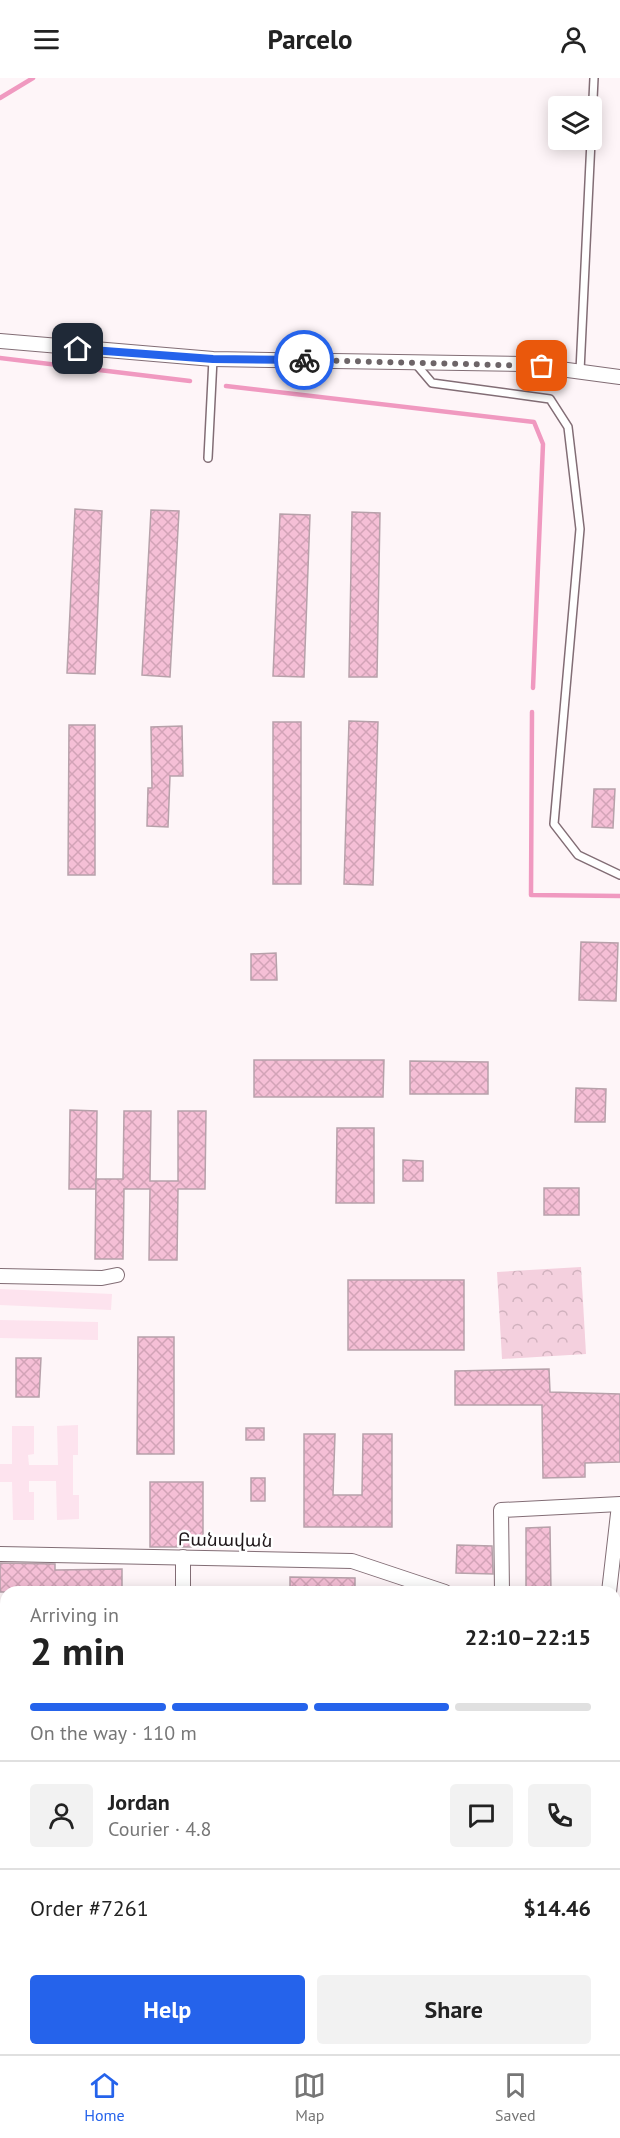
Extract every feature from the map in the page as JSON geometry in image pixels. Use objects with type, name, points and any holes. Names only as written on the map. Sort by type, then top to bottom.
[{"type":"street","points":[[0,341],[213,359],[523,364],[620,377]]},
{"type":"street","points":[[0,1276],[102,1278],[117,1275]]},
{"type":"street","points":[[501,1586],[501,1510],[619,1505],[610,1586]]},
{"type":"street","name":"Բանավան","points":[[0,1554],[352,1561],[427,1586]]},
{"type":"street","points":[[183,1557],[183,1586]]},
{"type":"lane","points":[[580,371],[594,78]]},
{"type":"lane","points":[[208,458],[213,359]]},
{"type":"lane","points":[[414,362],[432,383],[550,399],[568,427],[580,529],[554,824],[578,855],[620,874]]},
{"type":"shaded area","points":[[0,1289],[112,1294],[111,1310],[0,1305]]},
{"type":"shaded area","points":[[0,1320],[98,1322],[98,1340],[0,1338]]},
{"type":"shaded area","points":[[78,1425],[78,1455],[73,1455],[73,1495],[79,1495],[79,1519],[57,1520],[56,1481],[29,1481],[29,1492],[34,1492],[34,1520],[13,1520],[12,1482],[0,1482],[0,1464],[12,1464],[12,1426],[34,1426],[34,1454],[28,1455],[29,1465],[58,1465],[57,1426]]},
{"type":"green space","points":[[581,1267],[586,1354],[502,1359],[497,1272]]},
{"type":"building","points":[[75,509],[102,511],[95,674],[67,673]]},
{"type":"building","points":[[151,510],[179,511],[170,677],[142,675]]},
{"type":"building","points":[[352,512],[380,513],[377,677],[349,677]]},
{"type":"building","points":[[280,514],[310,515],[304,677],[273,676]]},
{"type":"building","points":[[349,721],[378,722],[373,885],[344,884]]},
{"type":"building","points":[[273,722],[301,722],[301,884],[273,884]]},
{"type":"building","points":[[69,725],[95,725],[95,875],[68,875]]},
{"type":"building","points":[[182,726],[183,776],[170,776],[168,827],[147,826],[148,788],[152,788],[151,727]]},
{"type":"building","points":[[594,789],[615,789],[613,828],[592,827]]},
{"type":"building","points":[[581,942],[618,943],[616,1001],[579,1000]]},
{"type":"building","points":[[276,953],[277,980],[251,980],[251,954]]},
{"type":"building","points":[[254,1060],[384,1060],[383,1097],[254,1097]]},
{"type":"building","points":[[410,1061],[488,1062],[488,1094],[410,1094]]},
{"type":"building","points":[[576,1088],[606,1089],[605,1122],[575,1122]]},
{"type":"building","points":[[70,1110],[97,1111],[96,1189],[69,1189]]},
{"type":"building","points":[[124,1111],[151,1111],[150,1181],[178,1181],[178,1111],[206,1111],[205,1189],[178,1189],[177,1260],[149,1260],[150,1189],[124,1189],[123,1259],[95,1259],[96,1179],[123,1179]]},
{"type":"building","points":[[337,1128],[374,1128],[374,1203],[336,1203]]},
{"type":"building","points":[[403,1160],[423,1161],[423,1181],[403,1181]]},
{"type":"building","points":[[544,1188],[579,1188],[579,1215],[544,1215]]},
{"type":"building","points":[[348,1280],[464,1280],[464,1350],[348,1350]]},
{"type":"building","points":[[138,1337],[174,1337],[174,1454],[137,1454]]},
{"type":"building","points":[[16,1358],[41,1358],[39,1397],[16,1397]]},
{"type":"building","points":[[549,1369],[550,1392],[620,1394],[620,1462],[585,1463],[585,1477],[543,1478],[542,1405],[455,1405],[455,1371]]},
{"type":"building","points":[[246,1428],[264,1428],[264,1440],[246,1440]]},
{"type":"building","points":[[304,1434],[335,1434],[333,1495],[362,1495],[363,1434],[392,1434],[392,1527],[304,1527]]},
{"type":"building","points":[[251,1478],[265,1478],[265,1501],[251,1501]]},
{"type":"building","points":[[150,1482],[203,1482],[203,1547],[150,1547]]},
{"type":"building","points":[[550,1527],[551,1586],[526,1586],[526,1528]]},
{"type":"building","points":[[457,1545],[492,1546],[493,1574],[456,1573]]},
{"type":"building","points":[[0,1563],[55,1564],[55,1570],[122,1569],[122,1586],[0,1586]]},
{"type":"building","points":[[290,1577],[355,1578],[355,1586],[290,1586]]},
{"type":"waterway","points":[[0,98],[33,78]]},
{"type":"waterway","points":[[0,358],[190,381]]},
{"type":"waterway","points":[[226,386],[534,422],[543,444],[533,688]]},
{"type":"waterway","points":[[532,712],[531,895],[620,896]]},
{"type":"way so far","points":[[304,360],[542,366]]},
{"type":"route","points":[[78,349],[213,359],[304,360]]}]
